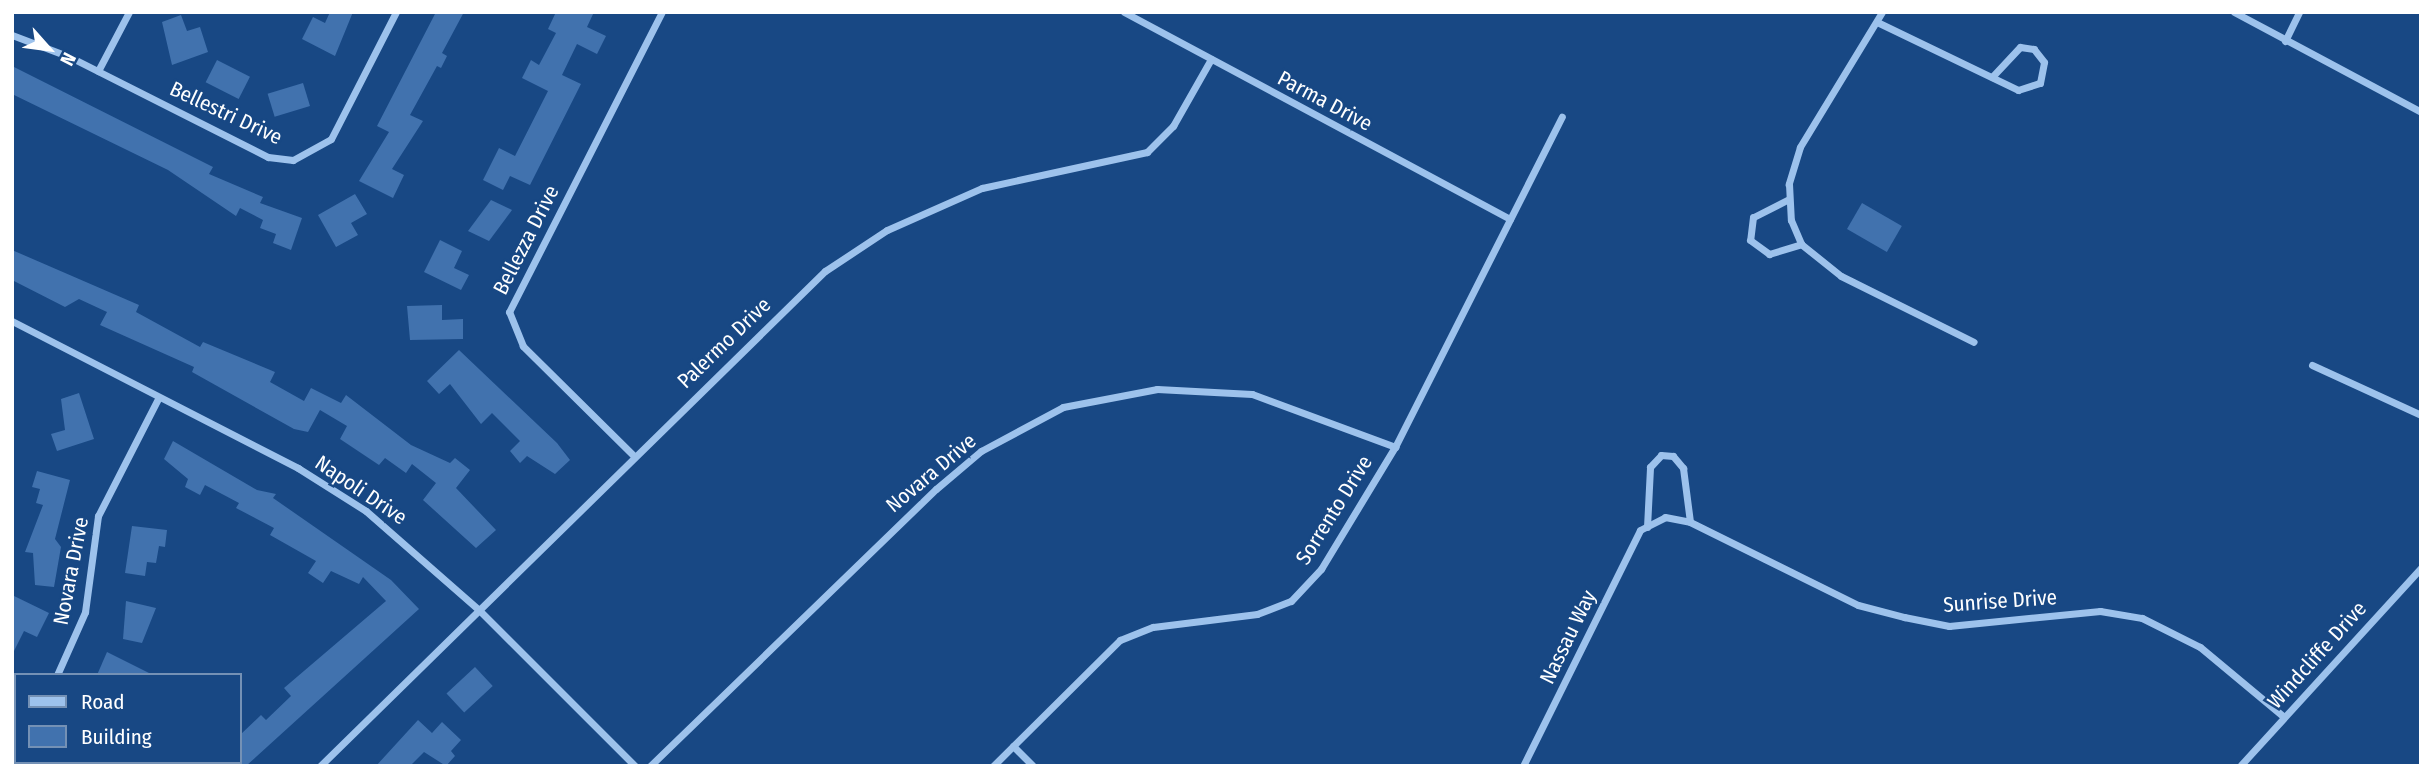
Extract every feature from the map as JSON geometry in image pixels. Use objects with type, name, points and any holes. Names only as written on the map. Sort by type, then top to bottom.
[{"type":"street","points":[[99,71],[128,12]]},
{"type":"street","name":"Bellestri Drive","points":[[12,35],[99,71],[268,157],[293,160],[331,139],[396,12]]},
{"type":"street","name":"Bellezza Drive","points":[[633,455],[523,346],[509,312],[662,12]]},
{"type":"street","name":"Parma Drive","points":[[1125,12],[1510,219]]},
{"type":"street","points":[[1882,12],[1801,147],[1787,200],[1801,244],[1841,276],[1974,342]]},
{"type":"street","points":[[2234,12],[2421,112]]},
{"type":"street","points":[[2285,41],[2299,12]]},
{"type":"street","points":[[1877,22],[1992,77],[2026,90],[2040,83],[2045,62],[2034,49],[2020,47],[1992,77]]},
{"type":"street","name":"Palermo Drive","points":[[320,766],[633,455],[825,271],[858,247],[927,210],[1020,176],[1147,152],[1173,126],[1211,60]]},
{"type":"street","name":"Sorrento Drive","points":[[993,766],[1129,636],[1234,621],[1291,601],[1321,569],[1395,447],[1562,117]]},
{"type":"street","points":[[1787,200],[1757,212],[1750,240],[1769,254],[1801,244]]},
{"type":"street","name":"Napoli Drive","points":[[12,321],[334,489],[410,546],[479,610],[635,766]]},
{"type":"street","points":[[2312,365],[2421,415]]},
{"type":"street","name":"Novara Drive","points":[[650,766],[936,489],[981,451],[1054,411],[1157,389],[1219,390],[1282,400],[1395,447]]},
{"type":"street","name":"Novara Drive","points":[[58,673],[85,612],[98,516],[158,399]]},
{"type":"street","name":"Nassau Way","points":[[1523,766],[1647,527],[1650,467],[1661,455],[1673,456],[1683,468],[1690,522]]},
{"type":"street","name":"Sunrise Drive","points":[[1647,527],[1665,517],[1690,522],[1858,605],[1949,626],[2100,611],[2142,618],[2200,647],[2284,717]]},
{"type":"street","name":"Windcliffe Drive","points":[[2240,766],[2421,568]]},
{"type":"street","points":[[1013,746],[1033,766]]},
{"type":"building","points":[[330,12],[353,12],[335,56],[302,39],[313,17],[325,23]]},
{"type":"building","points":[[436,12],[464,12],[442,53],[447,56],[441,68],[437,66],[410,115],[423,121],[392,169],[404,175],[393,198],[359,181],[389,132],[377,126]]},
{"type":"building","points":[[556,12],[594,12],[587,27],[606,36],[597,54],[577,44],[562,75],[581,84],[530,185],[510,176],[503,190],[483,180],[499,148],[515,156],[548,91],[522,78],[531,60],[539,65],[556,33],[548,29]]},
{"type":"building","points":[[181,15],[187,31],[200,27],[208,52],[172,65],[162,22]]},
{"type":"building","points":[[217,60],[250,77],[239,99],[206,82]]},
{"type":"building","points":[[12,66],[213,167],[209,174],[263,197],[260,203],[302,218],[291,250],[273,243],[276,234],[260,228],[263,220],[240,208],[236,216],[168,170],[12,94]]},
{"type":"building","points":[[303,83],[310,106],[275,117],[268,94]]},
{"type":"building","points":[[355,194],[367,214],[351,223],[358,235],[336,247],[318,215]]},
{"type":"building","points":[[491,200],[512,210],[489,241],[468,231]]},
{"type":"building","points":[[1862,203],[1902,226],[1887,252],[1847,229]]},
{"type":"building","points":[[440,240],[462,251],[454,268],[469,275],[461,290],[424,272]]},
{"type":"building","points":[[12,250],[139,305],[136,312],[200,347],[203,342],[275,372],[270,382],[304,401],[311,388],[341,403],[346,395],[411,445],[450,463],[455,458],[470,470],[456,488],[496,530],[476,548],[423,500],[436,483],[412,464],[406,473],[385,458],[379,465],[340,439],[347,426],[320,410],[308,432],[294,429],[192,372],[194,367],[100,325],[107,312],[79,299],[65,307],[12,280]]},
{"type":"building","points":[[442,305],[442,320],[463,319],[463,339],[410,340],[407,306]]},
{"type":"building","points":[[459,350],[557,443],[570,460],[555,474],[527,456],[520,463],[510,451],[520,441],[492,413],[481,424],[450,384],[439,394],[427,381]]},
{"type":"building","points":[[79,393],[94,439],[57,451],[51,434],[65,430],[61,399]]},
{"type":"building","points":[[173,441],[257,490],[276,494],[273,498],[391,580],[419,609],[246,766],[240,766],[242,733],[261,715],[266,720],[291,696],[284,688],[386,601],[363,577],[359,584],[331,571],[323,583],[308,573],[316,561],[270,535],[274,528],[236,508],[239,503],[205,485],[200,495],[185,487],[188,479],[164,459]]},
{"type":"building","points":[[37,471],[70,480],[55,539],[61,547],[54,587],[35,585],[33,553],[25,552],[43,505],[36,503],[40,489],[32,487]]},
{"type":"building","points":[[132,526],[167,530],[165,547],[159,546],[156,563],[147,562],[145,576],[125,573]]},
{"type":"building","points":[[12,595],[49,613],[37,637],[24,631],[12,655]]},
{"type":"building","points":[[126,601],[156,608],[142,643],[123,639]]},
{"type":"building","points":[[107,652],[149,673],[98,673]]},
{"type":"building","points":[[475,667],[493,686],[464,713],[446,694]]},
{"type":"building","points":[[418,720],[432,733],[442,722],[461,740],[451,751],[455,756],[446,766],[424,752],[410,766],[376,766]]}]
